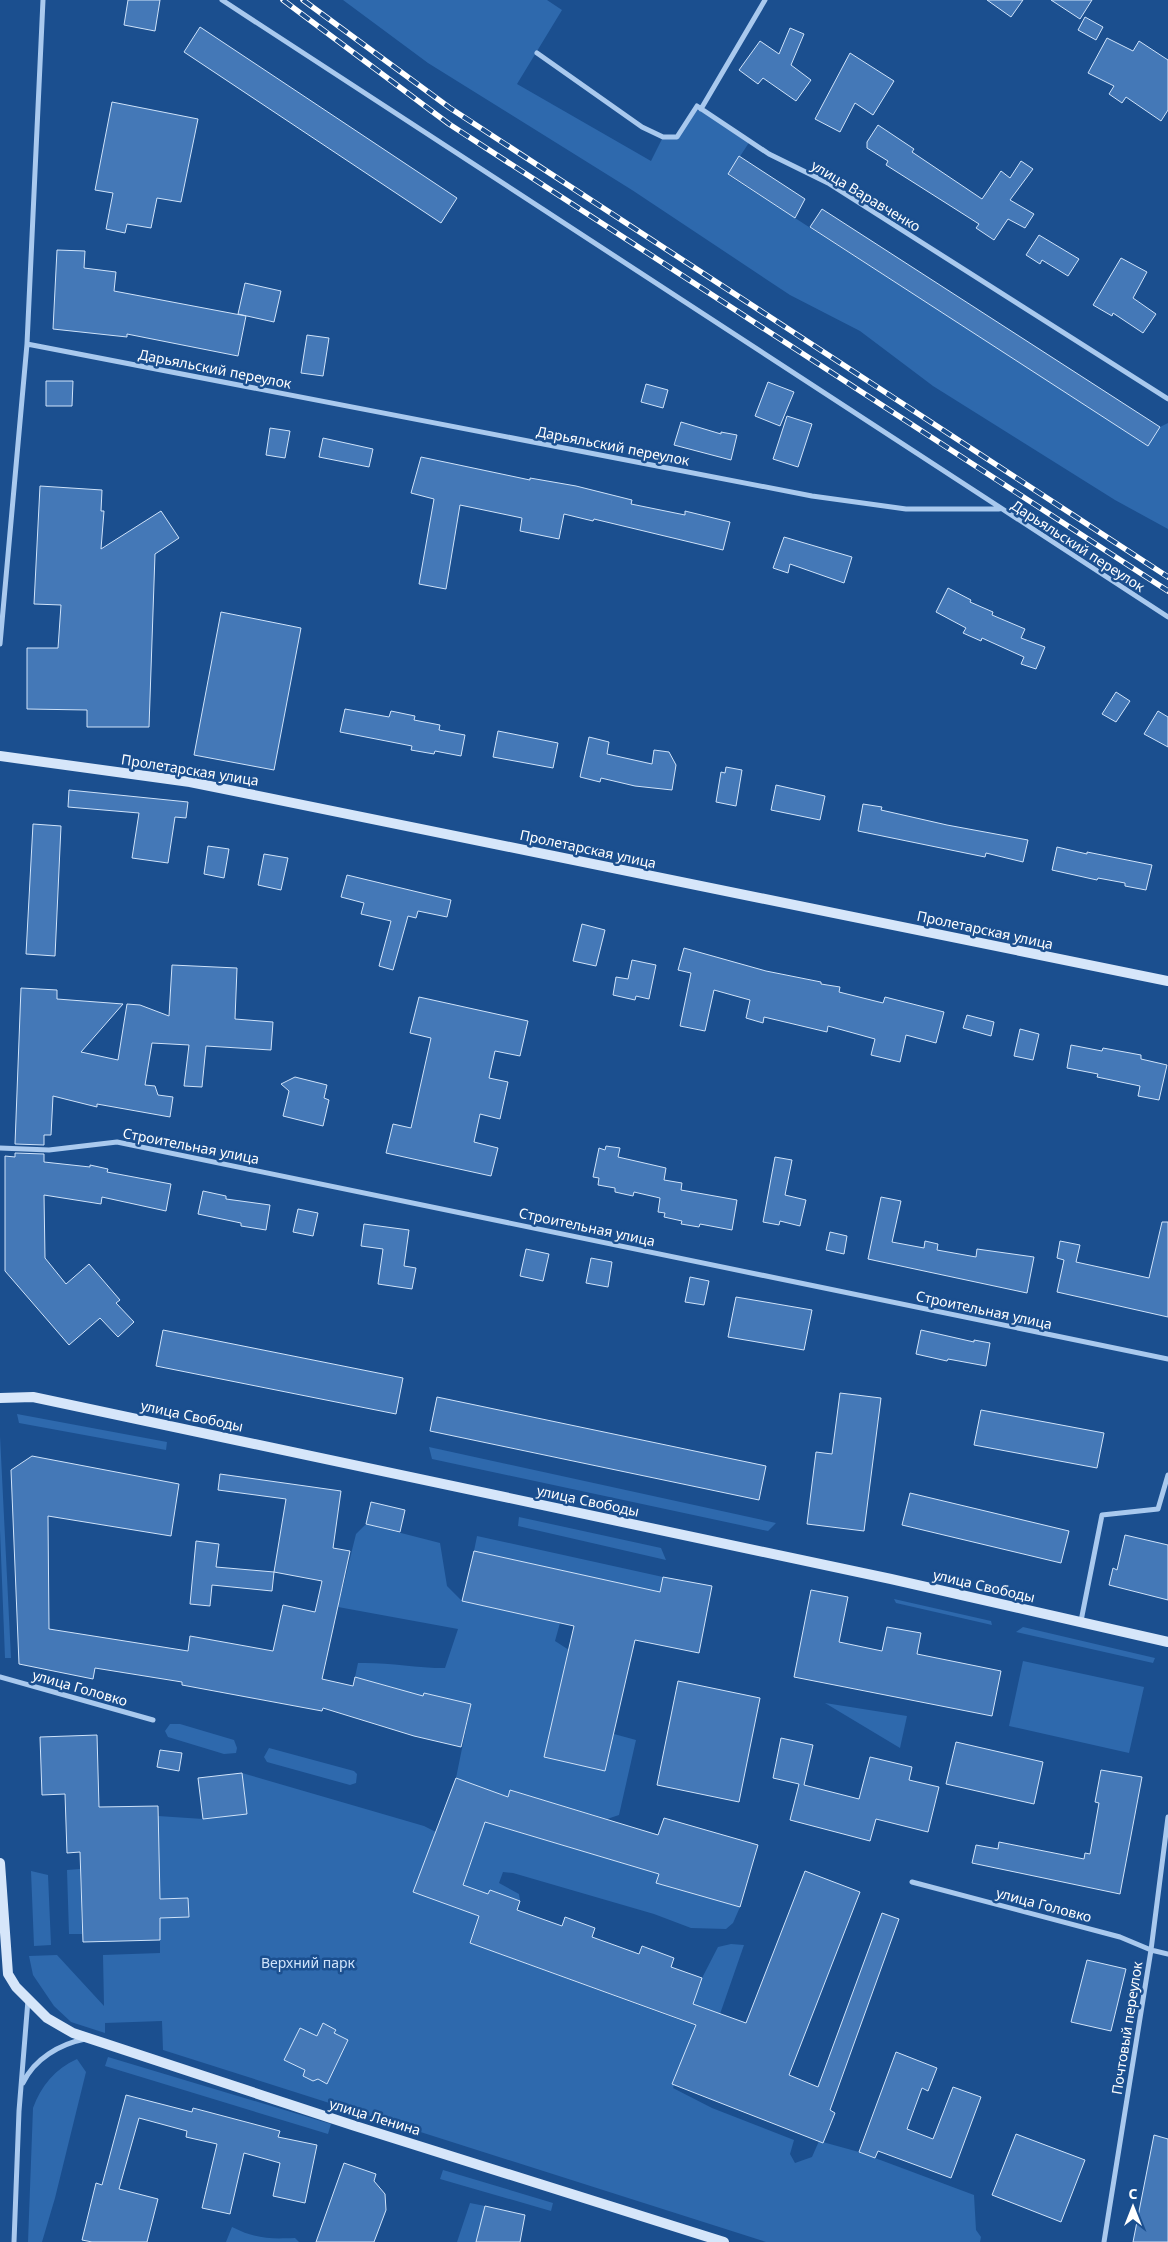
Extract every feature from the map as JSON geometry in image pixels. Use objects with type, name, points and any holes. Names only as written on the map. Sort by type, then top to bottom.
[{"type":"street","points":[[0,644],[27,344],[43,0]]},
{"type":"street","points":[[222,0],[999,509]]},
{"type":"street","points":[[537,53],[642,127],[662,136],[677,136],[697,106],[701,109],[765,0]]},
{"type":"street","name":"улица Варавченко","points":[[701,109],[769,154],[828,183],[1168,399]]},
{"type":"street","name":"Дарьяльский переулок","points":[[27,344],[812,496],[906,509],[999,509],[1168,617]]},
{"type":"street","name":"Пролетарская улица","points":[[0,756],[190,782],[1168,981]]},
{"type":"street","name":"Строительная улица","points":[[0,1148],[49,1150],[117,1142],[1168,1359]]},
{"type":"street","name":"улица Свободы","points":[[0,1398],[32,1397],[758,1551],[1168,1642]]},
{"type":"street","points":[[1080,1622],[1102,1515],[1158,1509],[1168,1475]]},
{"type":"street","name":"улица Головко","points":[[0,1677],[153,1720]]},
{"type":"street","name":"Почтовый переулок","points":[[1104,2242],[1151,1950],[1168,1817]]},
{"type":"street","name":"улица Ленина","points":[[0,1863],[8,1974],[28,2000],[47,2018],[60,2026],[89,2038],[343,2122],[724,2242]]},
{"type":"street","name":"улица Головко","points":[[912,1882],[1120,1937],[1151,1950],[1168,1954]]},
{"type":"street","points":[[14,2242],[21,2088],[28,2000]]},
{"type":"street","points":[[21,2088],[28,2073],[45,2057],[65,2045],[89,2038]]},
{"type":"green space","points":[[343,0],[547,0],[562,10],[517,84],[651,161],[663,137],[677,136],[697,106],[750,141],[728,175],[1148,445],[1160,427],[1168,423],[1168,529],[1115,500],[933,386],[860,331],[790,295],[632,190],[428,63]]},
{"type":"green space","points":[[17,1414],[167,1442],[166,1450],[19,1423]]},
{"type":"green space","points":[[0,1436],[11,1658],[5,1658],[0,1530]]},
{"type":"green space","points":[[429,1447],[776,1523],[768,1531],[432,1459]]},
{"type":"green space","points":[[519,1517],[661,1548],[666,1560],[518,1526]]},
{"type":"green space","points":[[366,1524],[440,1543],[447,1586],[462,1601],[560,1623],[555,1641],[569,1650],[544,1757],[605,1771],[614,1734],[636,1740],[619,1815],[607,1819],[510,1790],[508,1797],[456,1778],[471,1704],[424,1693],[414,1736],[390,1728],[402,1690],[355,1677],[358,1663],[445,1668],[458,1629],[338,1607],[356,1534]]},
{"type":"green space","points":[[477,1536],[663,1577],[660,1592],[474,1551]]},
{"type":"green space","points":[[894,1599],[991,1621],[992,1625],[896,1603]]},
{"type":"green space","points":[[1023,1627],[1155,1658],[1153,1663],[1016,1632]]},
{"type":"green space","points":[[1023,1661],[1144,1687],[1129,1753],[1009,1726]]},
{"type":"green space","points":[[825,1703],[907,1716],[900,1748]]},
{"type":"green space","points":[[170,1724],[180,1724],[234,1740],[237,1748],[236,1753],[224,1754],[168,1737],[165,1731]]},
{"type":"green space","points":[[269,1748],[354,1771],[357,1774],[356,1783],[350,1785],[267,1762],[264,1757]]},
{"type":"green space","name":"Верхний парк","points":[[242,1773],[424,1826],[436,1832],[414,1892],[479,1916],[470,1943],[699,2027],[690,2039],[673,2088],[712,2108],[794,2140],[790,2154],[795,2163],[812,2157],[819,2141],[859,2152],[974,2195],[976,2230],[981,2237],[980,2242],[766,2242],[163,2050],[162,2021],[105,2023],[105,2033],[71,2022],[54,2006],[33,1975],[29,1956],[57,1955],[104,2006],[103,1955],[160,1953],[160,1918],[189,1917],[188,1898],[160,1899],[158,1816],[203,1819],[247,1814]]},
{"type":"green space","points":[[485,1822],[659,1874],[657,1883],[740,1907],[733,1923],[726,1929],[691,1928],[654,1914],[513,1873],[503,1872],[499,1883],[519,1894],[520,1901],[490,1890],[488,1894],[463,1885],[473,1858],[461,1853],[469,1831],[480,1835]]},
{"type":"green space","points":[[80,1869],[82,1934],[69,1934],[67,1870]]},
{"type":"green space","points":[[31,1871],[48,1875],[51,1945],[34,1946]]},
{"type":"green space","points":[[731,1944],[744,1945],[720,2014],[693,2004],[702,1978],[718,1947]]},
{"type":"green space","points":[[108,2057],[331,2124],[328,2134],[105,2066]]},
{"type":"green space","points":[[77,2059],[86,2072],[55,2198],[42,2242],[28,2242],[33,2108],[40,2092],[50,2079],[62,2068]]},
{"type":"green space","points":[[443,2170],[553,2203],[551,2211],[440,2179]]},
{"type":"green space","points":[[470,2203],[485,2206],[476,2242],[457,2242]]},
{"type":"green space","points":[[232,2227],[256,2236],[295,2238],[299,2242],[226,2242]]},
{"type":"building","points":[[128,0],[160,0],[155,31],[124,25]]},
{"type":"building","points":[[987,0],[1023,0],[1011,17]]},
{"type":"building","points":[[1051,0],[1092,0],[1080,19]]},
{"type":"building","points":[[1085,17],[1103,27],[1096,40],[1078,30]]},
{"type":"building","points":[[200,27],[457,198],[441,223],[184,52]]},
{"type":"building","points":[[790,28],[804,34],[791,65],[811,80],[796,101],[763,78],[758,84],[739,70],[760,41],[779,54]]},
{"type":"building","points":[[1107,38],[1133,51],[1139,41],[1168,60],[1168,110],[1161,121],[1126,97],[1122,103],[1109,94],[1114,86],[1088,73]]},
{"type":"building","points":[[850,53],[894,81],[873,115],[855,103],[840,132],[815,119]]},
{"type":"building","points":[[112,102],[198,119],[181,202],[157,198],[151,228],[127,224],[125,233],[106,229],[113,193],[95,190]]},
{"type":"building","points":[[878,125],[914,149],[912,152],[982,199],[1001,171],[1010,178],[1021,161],[1033,169],[1010,200],[1034,214],[1025,228],[1008,219],[994,240],[976,228],[979,224],[886,165],[888,161],[867,148],[867,142]]},
{"type":"building","points":[[739,156],[805,199],[795,218],[728,174]]},
{"type":"building","points":[[822,209],[1160,427],[1148,446],[810,227]]},
{"type":"building","points":[[1039,235],[1079,259],[1068,276],[1042,260],[1040,264],[1026,255]]},
{"type":"building","points":[[57,250],[85,251],[84,268],[116,272],[114,291],[246,316],[238,356],[127,334],[127,337],[53,329]]},
{"type":"building","points":[[1121,258],[1147,272],[1133,298],[1156,314],[1143,333],[1113,313],[1112,316],[1093,305]]},
{"type":"building","points":[[245,283],[281,291],[274,322],[238,314]]},
{"type":"building","points":[[307,335],[329,338],[323,376],[301,373]]},
{"type":"building","points":[[46,381],[73,381],[72,406],[46,406]]},
{"type":"building","points":[[768,382],[794,392],[780,426],[755,416]]},
{"type":"building","points":[[646,384],[668,390],[663,408],[641,402]]},
{"type":"building","points":[[787,416],[812,424],[798,467],[773,459]]},
{"type":"building","points":[[681,422],[721,434],[721,432],[737,435],[731,460],[674,445]]},
{"type":"building","points":[[270,428],[290,431],[285,458],[266,455]]},
{"type":"building","points":[[323,438],[373,449],[369,467],[319,457]]},
{"type":"building","points":[[421,457],[530,480],[530,478],[576,486],[632,500],[631,504],[685,515],[685,511],[730,522],[723,550],[594,519],[593,521],[564,514],[559,539],[520,531],[522,518],[460,505],[446,589],[419,584],[434,499],[411,493]]},
{"type":"building","points":[[40,486],[102,490],[101,511],[104,511],[101,549],[161,511],[179,538],[155,554],[149,727],[87,727],[87,710],[27,709],[27,648],[58,648],[61,605],[34,604]]},
{"type":"building","points":[[784,537],[852,557],[844,583],[790,564],[788,573],[773,568]]},
{"type":"building","points":[[948,588],[971,600],[970,602],[993,612],[992,615],[1025,629],[1021,638],[1045,647],[1036,669],[1021,664],[1024,657],[982,638],[981,641],[963,633],[966,628],[936,612]]},
{"type":"building","points":[[221,612],[301,628],[274,770],[194,755]]},
{"type":"building","points":[[1116,692],[1130,701],[1116,722],[1102,714]]},
{"type":"building","points":[[345,709],[389,717],[391,711],[415,716],[414,720],[440,725],[439,730],[465,735],[461,756],[435,751],[434,754],[411,750],[412,746],[340,732]]},
{"type":"building","points":[[1158,711],[1168,717],[1168,747],[1144,734]]},
{"type":"building","points":[[498,731],[558,743],[553,768],[493,757]]},
{"type":"building","points":[[589,737],[609,742],[607,754],[652,764],[654,750],[669,752],[676,765],[672,790],[635,786],[601,778],[600,782],[580,777]]},
{"type":"building","points":[[726,767],[742,770],[736,806],[716,802],[721,772],[725,773]]},
{"type":"building","points":[[776,785],[825,796],[820,820],[771,810]]},
{"type":"building","points":[[69,790],[188,802],[186,818],[175,817],[168,863],[132,858],[139,813],[68,807]]},
{"type":"building","points":[[863,804],[882,807],[881,810],[947,825],[1028,840],[1023,862],[986,853],[985,857],[858,831]]},
{"type":"building","points":[[33,824],[61,826],[55,956],[26,954]]},
{"type":"building","points":[[208,846],[229,849],[224,878],[204,874]]},
{"type":"building","points":[[1057,847],[1152,865],[1146,890],[1125,886],[1125,883],[1098,878],[1097,880],[1052,870]]},
{"type":"building","points":[[264,854],[288,858],[281,890],[258,885]]},
{"type":"building","points":[[347,875],[451,900],[447,917],[418,911],[416,918],[408,916],[393,970],[379,966],[391,921],[361,914],[364,903],[341,897]]},
{"type":"building","points":[[582,924],[605,930],[596,966],[573,961]]},
{"type":"building","points":[[684,948],[766,971],[840,987],[839,992],[883,1003],[885,997],[944,1012],[936,1043],[906,1035],[900,1062],[871,1055],[875,1039],[828,1026],[827,1032],[764,1017],[763,1023],[746,1018],[750,1000],[714,990],[705,1031],[680,1026],[691,973],[678,970]]},
{"type":"building","points":[[632,960],[656,965],[649,999],[636,996],[635,1000],[613,995],[616,977],[628,979]]},
{"type":"building","points":[[172,965],[237,968],[235,1019],[273,1022],[271,1050],[206,1046],[202,1087],[184,1086],[189,1045],[152,1043],[145,1085],[155,1086],[158,1095],[173,1097],[170,1117],[97,1104],[97,1107],[53,1096],[51,1135],[44,1135],[44,1145],[15,1144],[21,988],[57,990],[57,999],[123,1004],[81,1052],[118,1060],[127,1004],[140,1005],[169,1016]]},
{"type":"building","points":[[419,997],[528,1021],[520,1056],[495,1051],[489,1078],[508,1082],[500,1119],[480,1114],[474,1142],[498,1148],[491,1176],[386,1153],[393,1124],[411,1128],[431,1038],[410,1033]]},
{"type":"building","points":[[967,1015],[994,1022],[991,1036],[963,1028]]},
{"type":"building","points":[[1020,1029],[1039,1034],[1033,1060],[1014,1056]]},
{"type":"building","points":[[1071,1045],[1102,1051],[1103,1048],[1141,1055],[1141,1059],[1167,1065],[1159,1100],[1138,1096],[1140,1086],[1097,1077],[1098,1074],[1067,1068]]},
{"type":"building","points":[[295,1077],[327,1085],[324,1098],[329,1100],[323,1126],[283,1116],[289,1091],[281,1084]]},
{"type":"building","points":[[606,1146],[620,1148],[618,1157],[666,1168],[664,1180],[682,1183],[681,1190],[737,1200],[732,1230],[700,1224],[699,1227],[681,1224],[682,1221],[664,1217],[665,1213],[658,1212],[660,1198],[634,1192],[633,1196],[615,1192],[615,1188],[598,1185],[599,1178],[593,1177],[599,1148],[605,1150]]},
{"type":"building","points":[[15,1153],[44,1154],[44,1162],[90,1167],[90,1165],[108,1169],[107,1172],[171,1184],[166,1211],[102,1197],[101,1204],[44,1195],[45,1258],[66,1284],[89,1264],[120,1300],[116,1303],[134,1322],[118,1337],[100,1318],[69,1345],[5,1271],[5,1156],[15,1157]]},
{"type":"building","points":[[775,1157],[792,1160],[785,1195],[806,1200],[800,1226],[780,1221],[779,1225],[763,1222]]},
{"type":"building","points":[[203,1191],[226,1196],[226,1199],[270,1205],[266,1230],[241,1226],[241,1223],[198,1214]]},
{"type":"building","points":[[881,1197],[901,1201],[892,1242],[924,1248],[925,1241],[938,1244],[937,1250],[976,1257],[977,1249],[1034,1257],[1027,1293],[868,1259]]},
{"type":"building","points":[[298,1209],[318,1213],[313,1236],[293,1232]]},
{"type":"building","points":[[1162,1222],[1168,1222],[1168,1317],[1057,1292],[1064,1260],[1057,1258],[1060,1241],[1080,1245],[1076,1262],[1149,1278]]},
{"type":"building","points":[[364,1224],[409,1230],[404,1266],[416,1268],[412,1289],[378,1284],[383,1249],[361,1246]]},
{"type":"building","points":[[830,1232],[847,1236],[844,1254],[826,1250]]},
{"type":"building","points":[[526,1249],[549,1254],[543,1281],[520,1276]]},
{"type":"building","points":[[591,1258],[612,1262],[608,1287],[586,1283]]},
{"type":"building","points":[[690,1277],[709,1281],[704,1305],[685,1302]]},
{"type":"building","points":[[736,1297],[812,1310],[804,1350],[728,1337]]},
{"type":"building","points":[[163,1330],[403,1378],[396,1414],[156,1366]]},
{"type":"building","points":[[921,1330],[974,1342],[974,1340],[990,1343],[986,1366],[948,1359],[947,1361],[916,1354]]},
{"type":"building","points":[[840,1393],[881,1398],[864,1531],[807,1524],[816,1452],[832,1454]]},
{"type":"building","points":[[437,1397],[766,1466],[759,1500],[430,1431]]},
{"type":"building","points":[[981,1410],[1104,1433],[1097,1468],[974,1445]]},
{"type":"building","points":[[32,1456],[179,1484],[171,1536],[48,1516],[49,1629],[188,1651],[190,1636],[273,1651],[283,1605],[315,1612],[322,1581],[274,1572],[286,1499],[218,1490],[220,1474],[341,1491],[333,1548],[350,1551],[322,1679],[353,1686],[355,1677],[423,1696],[424,1693],[471,1704],[461,1747],[414,1736],[323,1708],[322,1711],[182,1685],[182,1682],[95,1668],[93,1679],[19,1664],[11,1470]]},
{"type":"building","points":[[910,1493],[1069,1531],[1061,1563],[902,1525]]},
{"type":"building","points":[[371,1502],[405,1510],[400,1532],[366,1524]]},
{"type":"building","points":[[1125,1535],[1168,1545],[1168,1600],[1109,1585],[1113,1568],[1117,1570]]},
{"type":"building","points":[[196,1541],[219,1544],[216,1567],[274,1572],[272,1591],[212,1585],[210,1606],[190,1604]]},
{"type":"building","points":[[474,1551],[660,1592],[663,1577],[712,1586],[699,1653],[635,1640],[605,1771],[544,1757],[574,1626],[462,1601]]},
{"type":"building","points":[[811,1590],[848,1597],[839,1642],[882,1651],[887,1627],[921,1633],[917,1654],[1001,1671],[992,1716],[794,1677]]},
{"type":"building","points":[[678,1681],[760,1698],[739,1802],[657,1785]]},
{"type":"building","points":[[97,1735],[99,1807],[158,1806],[160,1899],[188,1898],[189,1917],[160,1918],[160,1940],[83,1942],[80,1852],[67,1853],[65,1794],[42,1795],[40,1737]]},
{"type":"building","points":[[781,1738],[813,1745],[804,1785],[859,1799],[870,1757],[912,1767],[909,1780],[939,1787],[928,1832],[876,1819],[870,1841],[790,1820],[799,1784],[773,1778]]},
{"type":"building","points":[[956,1742],[1043,1762],[1034,1804],[946,1784]]},
{"type":"building","points":[[160,1750],[182,1753],[179,1771],[157,1767]]},
{"type":"building","points":[[1101,1770],[1142,1777],[1120,1894],[972,1863],[976,1845],[998,1849],[999,1842],[1084,1859],[1085,1853],[1090,1854],[1099,1803],[1095,1802]]},
{"type":"building","points":[[242,1773],[247,1814],[203,1819],[198,1778]]},
{"type":"building","points":[[456,1778],[508,1797],[510,1790],[658,1835],[664,1818],[758,1845],[740,1907],[656,1883],[659,1874],[485,1822],[463,1885],[488,1894],[490,1890],[520,1901],[517,1910],[562,1926],[565,1917],[595,1928],[592,1937],[639,1954],[642,1946],[674,1958],[671,1967],[702,1978],[693,2004],[746,2023],[805,1871],[860,1892],[789,2075],[818,2087],[882,1913],[899,1919],[830,2110],[835,2113],[823,2143],[672,2084],[696,2025],[470,1943],[479,1916],[413,1892]]},
{"type":"building","points":[[1087,1960],[1126,1969],[1111,2031],[1071,2022]]},
{"type":"building","points":[[323,2023],[336,2030],[334,2033],[348,2040],[327,2084],[318,2079],[313,2081],[303,2076],[305,2070],[284,2060],[300,2028],[317,2036]]},
{"type":"building","points":[[896,2052],[937,2068],[928,2091],[922,2088],[907,2129],[933,2139],[953,2087],[981,2097],[951,2178],[878,2151],[875,2158],[859,2152]]},
{"type":"building","points":[[126,2095],[192,2112],[193,2108],[280,2131],[278,2137],[317,2145],[305,2203],[273,2196],[280,2163],[244,2153],[230,2214],[202,2208],[217,2144],[186,2137],[187,2131],[139,2118],[119,2189],[158,2199],[147,2242],[92,2242],[82,2240],[96,2183],[102,2185]]},
{"type":"building","points":[[1016,2134],[1085,2160],[1061,2222],[992,2195]]},
{"type":"building","points":[[1154,2135],[1168,2139],[1168,2242],[1133,2242]]},
{"type":"building","points":[[344,2163],[376,2174],[374,2181],[385,2194],[386,2210],[374,2242],[316,2242]]},
{"type":"building","points":[[485,2206],[525,2215],[520,2242],[476,2242]]},
{"type":"railway","points":[[283,0],[449,124],[1168,591]]},
{"type":"railway","points":[[303,0],[450,108],[1168,577]]}]
